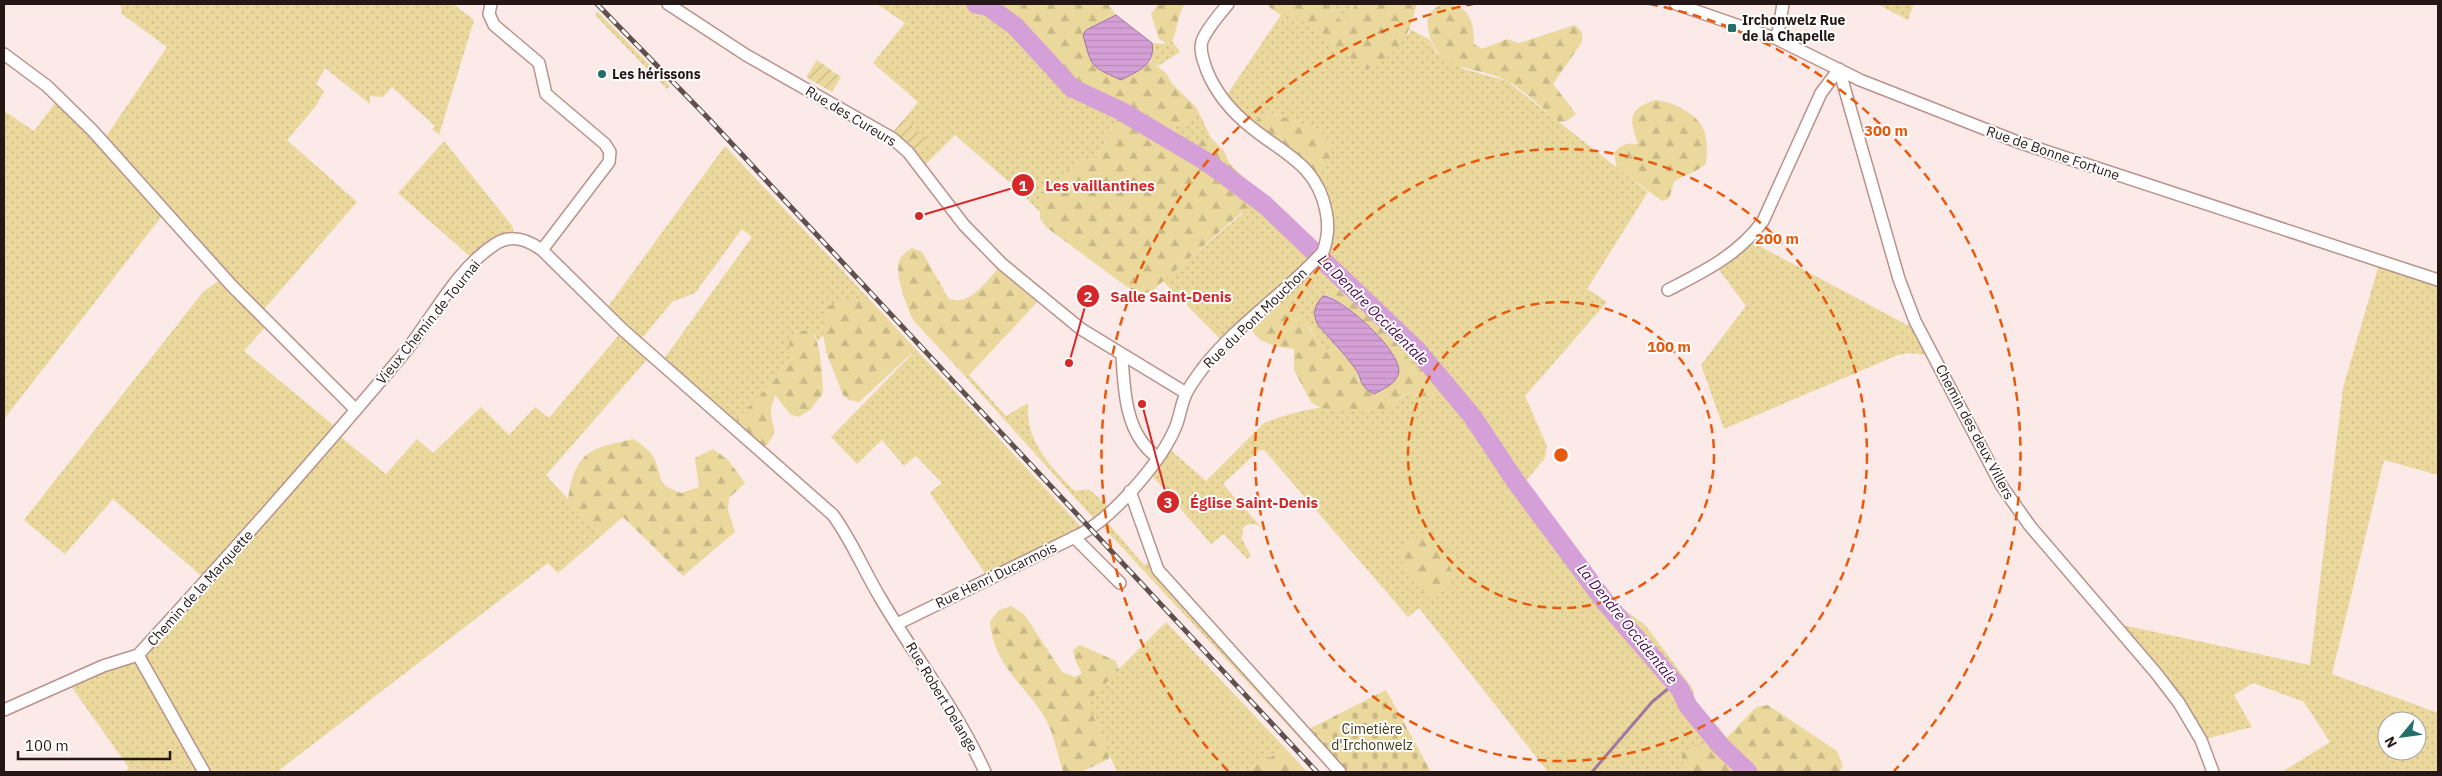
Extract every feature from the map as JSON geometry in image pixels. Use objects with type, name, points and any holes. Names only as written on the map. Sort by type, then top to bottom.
[{"type":"street","points":[[491,4],[489,14],[494,25],[539,63],[546,94],[605,144],[610,152],[609,162],[542,250]]},
{"type":"street","name":"Rue des Cureurs","points":[[668,4],[746,55],[892,138],[908,152],[964,225],[1002,264],[1081,329],[1186,393]]},
{"type":"street","name":"Rue du Pont Mouchon","points":[[1157,457],[1176,427],[1186,393],[1203,368],[1224,344],[1314,262],[1323,252],[1329,232],[1323,197],[1314,178],[1290,154],[1239,116],[1214,85],[1206,68],[1202,57],[1202,41],[1228,4]]},
{"type":"street","name":"Rue de Bonne Fortune","points":[[1676,4],[1777,39],[1839,69],[1913,101],[2072,161],[2438,280]]},
{"type":"street","points":[[1777,39],[1783,4]]},
{"type":"street","points":[[4,54],[47,86],[92,130],[232,286],[356,410]]},
{"type":"street","points":[[1668,290],[1716,266],[1756,231],[1763,221],[1820,93],[1839,69]]},
{"type":"street","name":"Chemin des deux Villers","points":[[1839,69],[1899,279],[1913,314],[2001,485],[2030,526],[2156,673],[2178,703],[2201,740],[2213,772]]},
{"type":"street","name":"Vieux Chemin de Tournai","points":[[356,410],[404,354],[451,290],[491,247],[513,238],[529,241],[542,250],[638,344],[834,515],[897,624]]},
{"type":"street","points":[[1122,355],[1125,397],[1130,417],[1141,441],[1157,457]]},
{"type":"street","name":"Chemin de la Marquette","points":[[4,710],[104,666],[138,655],[249,533],[356,410]]},
{"type":"street","name":"Rue Henri Ducarmois","points":[[897,624],[1095,525],[1130,491],[1157,457]]},
{"type":"street","points":[[1130,491],[1158,570],[1340,772]]},
{"type":"street","points":[[1074,537],[1120,583]]},
{"type":"street","name":"Rue Robert Delange","points":[[897,624],[964,727],[985,772]]},
{"type":"street","points":[[138,655],[204,772]]},
{"type":"green space","points":[[120,4],[453,4],[474,20],[439,135],[432,129],[435,126],[392,87],[383,97],[370,96],[370,104],[325,68],[316,84],[324,91],[316,106],[287,140],[357,202],[259,315],[268,324],[244,351],[333,425],[339,431],[337,434],[386,474],[417,439],[433,453],[481,407],[509,435],[535,407],[549,418],[623,330],[604,312],[725,146],[870,300],[845,299],[822,326],[824,335],[818,341],[810,331],[796,331],[793,364],[784,365],[777,377],[732,425],[661,363],[752,237],[742,229],[695,293],[672,302],[638,343],[651,355],[546,475],[601,536],[558,573],[548,563],[277,772],[124,772],[129,768],[68,682],[138,655],[206,580],[113,499],[65,554],[24,520],[203,292],[224,277],[165,212],[4,419],[4,111],[34,131],[59,98],[103,141],[167,47],[122,14]]},
{"type":"green space","points":[[877,4],[976,4],[992,9],[1005,18],[1028,40],[1060,78],[1072,88],[1121,111],[1096,159],[1083,160],[1040,204],[1040,212],[1015,187],[955,135],[921,169],[890,137],[918,102],[873,63],[905,23]]},
{"type":"green space","points":[[976,4],[1108,4],[1116,15],[1086,30],[1143,68],[1151,61],[1167,74],[1172,84],[1196,107],[1189,121],[1176,125],[1174,135],[1170,140],[1189,151],[1200,140],[1211,138],[1224,151],[1230,164],[1248,182],[1249,206],[1152,291],[1145,293],[1127,287],[1046,227],[1040,218],[1040,204],[1068,169],[1083,160],[1096,159],[1121,111],[1072,88],[1060,78],[1028,40],[1005,17],[992,9]]},
{"type":"green space","points":[[1158,4],[1185,4],[1180,12],[1172,41],[1167,43],[1159,39],[1151,14]]},
{"type":"green space","points":[[1269,4],[1333,4],[1338,18],[1344,23],[1356,4],[1417,4],[1406,37],[1401,44],[1388,56],[1367,70],[1294,15],[1281,15],[1270,8]]},
{"type":"green space","points":[[1333,4],[1356,4],[1344,23],[1338,18]]},
{"type":"green space","points":[[1442,4],[1464,10],[1471,21],[1474,44],[1482,49],[1507,39],[1519,43],[1575,25],[1582,32],[1582,42],[1553,84],[1576,114],[1567,121],[1559,122],[1507,81],[1459,66],[1439,54],[1432,43],[1428,20],[1430,13]]},
{"type":"green space","points":[[1877,4],[1914,4],[1908,20]]},
{"type":"green space","points":[[597,11],[670,86],[667,89],[595,15]]},
{"type":"green space","points":[[1281,15],[1294,15],[1325,37],[1409,34],[1410,29],[1430,40],[1436,52],[1464,69],[1507,81],[1648,192],[1587,289],[1607,302],[1525,396],[1547,446],[1545,458],[1520,488],[1606,603],[1625,610],[1646,626],[1693,689],[1694,699],[1727,738],[1720,745],[1693,746],[1681,755],[1686,772],[1548,772],[1419,608],[1408,617],[1265,451],[1259,450],[1223,484],[1262,528],[1252,524],[1243,528],[1242,539],[1251,556],[1247,559],[1224,534],[1211,544],[1148,471],[1165,445],[1206,481],[1264,423],[1293,413],[1317,408],[1359,411],[1378,410],[1387,407],[1409,392],[1420,397],[1425,366],[1414,372],[1404,348],[1342,291],[1334,287],[1327,293],[1329,296],[1323,296],[1318,325],[1338,348],[1331,351],[1325,349],[1310,328],[1277,300],[1225,344],[1163,281],[1242,214],[1250,194],[1265,205],[1318,257],[1330,242],[1314,178],[1321,130],[1268,112],[1253,128],[1224,99]]},
{"type":"green space","points":[[1172,41],[1180,52],[1158,66],[1151,61],[1152,43],[1162,44]]},
{"type":"green space","points":[[817,60],[841,77],[832,92],[806,77]]},
{"type":"green space","points":[[1656,100],[1676,106],[1695,118],[1703,128],[1707,146],[1706,164],[1674,182],[1669,199],[1662,201],[1617,168],[1614,153],[1624,145],[1638,144],[1633,128],[1633,116],[1640,107]]},
{"type":"green space","points":[[1196,107],[1211,138],[1200,140],[1189,151],[1169,140],[1174,135],[1176,125],[1189,121]]},
{"type":"green space","points":[[1268,112],[1321,130],[1332,145],[1332,155],[1321,171],[1311,174],[1253,128],[1257,120]]},
{"type":"green space","points":[[904,119],[930,141],[920,153],[894,131]]},
{"type":"green space","points":[[444,141],[513,227],[513,238],[475,261],[398,193]]},
{"type":"green space","points":[[1748,240],[1907,325],[1915,321],[1934,356],[1910,353],[1898,355],[1724,429],[1701,365],[1746,306],[1716,266]]},
{"type":"green space","points":[[912,248],[922,252],[949,299],[965,299],[972,295],[985,284],[1002,264],[1042,297],[969,375],[965,376],[913,320],[907,307],[899,281],[898,265],[901,257]]},
{"type":"green space","points":[[2380,261],[2438,280],[2438,475],[2384,460],[2332,674],[2438,713],[2438,772],[2282,772],[2330,742],[2304,702],[2253,683],[2234,695],[2252,727],[2201,740],[2113,623],[2310,665],[2343,388]]},
{"type":"green space","points":[[1333,287],[1341,291],[1404,348],[1414,372],[1425,365],[1434,368],[1443,379],[1442,389],[1426,396],[1409,392],[1385,410],[1366,412],[1321,408],[1311,402],[1294,370],[1294,349],[1266,343],[1255,335],[1248,322],[1277,300],[1298,316],[1325,349],[1331,351],[1338,348],[1356,369],[1359,381],[1396,358],[1363,321],[1340,302],[1328,295],[1327,293]]},
{"type":"green space","points":[[845,299],[870,300],[911,344],[914,351],[859,402],[849,400],[843,395],[826,352],[822,326],[829,306]]},
{"type":"green space","points":[[809,330],[817,341],[819,349],[823,393],[811,409],[799,417],[790,414],[775,395],[771,407],[773,435],[767,445],[757,447],[732,425],[777,377],[784,365],[793,364],[789,342],[796,331]]},
{"type":"green space","points":[[911,344],[1082,528],[989,579],[930,493],[942,483],[916,456],[904,466],[882,440],[857,464],[831,437],[911,355],[914,351]]},
{"type":"green space","points":[[969,375],[1006,416],[1028,403],[1028,417],[1035,441],[1048,462],[1075,491],[1089,489],[1112,510],[1095,520],[965,376]]},
{"type":"green space","points":[[634,439],[653,455],[661,480],[672,490],[681,493],[699,487],[695,458],[713,449],[728,460],[745,483],[729,498],[728,510],[735,532],[683,576],[623,517],[601,536],[568,500],[575,471],[587,455],[606,446]]},
{"type":"green space","points":[[1107,522],[1144,565],[1150,561],[1338,770],[1317,757],[1102,526]]},
{"type":"green space","points":[[1425,532],[1434,533],[1454,576],[1447,589],[1429,599],[1399,557],[1399,550]]},
{"type":"green space","points":[[1011,606],[1024,614],[1062,672],[1075,677],[1082,673],[1076,662],[1073,650],[1080,645],[1116,661],[1119,670],[1087,702],[1109,753],[1109,759],[1081,772],[1063,771],[1046,719],[1002,661],[992,636],[990,621],[999,610]]},
{"type":"green space","points":[[1166,622],[1286,749],[1242,772],[1117,772],[1086,702]]},
{"type":"green space","name":"Cimetière d'Irchonwelz","points":[[1386,690],[1431,772],[1347,772],[1309,729]]},
{"type":"green space","points":[[1768,705],[1837,751],[1843,766],[1839,772],[1686,772],[1681,755],[1692,746],[1720,745],[1756,707]]},
{"type":"green space","points":[[1286,749],[1307,772],[1242,772]]},
{"type":"shaded area","points":[[1116,15],[1152,43],[1153,51],[1144,66],[1121,80],[1103,72],[1094,65],[1088,54],[1083,35],[1086,30]]},
{"type":"shaded area","points":[[1323,296],[1344,306],[1371,328],[1383,341],[1393,354],[1398,366],[1398,375],[1391,384],[1374,394],[1365,388],[1357,371],[1318,325],[1315,310]]},
{"type":"waterway","name":"La Dendre Occidentale","points":[[976,4],[989,7],[1015,26],[1072,88],[1121,111],[1207,162],[1265,205],[1417,350],[1472,416],[1516,482],[1606,603],[1680,689],[1688,706],[1720,745],[1748,772]]},
{"type":"waterway","points":[[1592,772],[1652,702],[1675,683]]},
{"type":"railway","points":[[597,4],[708,118],[1317,772]]},
{"type":"place","name":"Irchonwelz Rue de la Chapelle","points":[[1732,28]]},
{"type":"place","name":"Les hérissons","points":[[602,74]]},
{"type":"place","name":"Les vaillantines","points":[[919,216]]},
{"type":"place","name":"Salle Saint-Denis","points":[[1069,363]]},
{"type":"place","name":"Église Saint-Denis","points":[[1142,404]]}]
